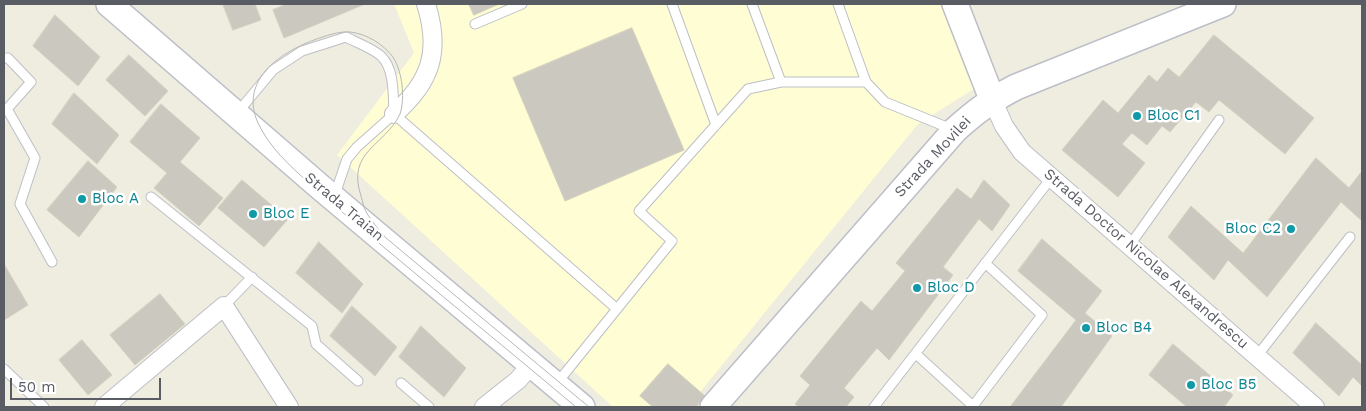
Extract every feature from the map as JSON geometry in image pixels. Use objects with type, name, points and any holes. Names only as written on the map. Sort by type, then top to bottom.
[{"type":"street","name":"Strada Traian","points":[[109,4],[582,407]]},
{"type":"street","points":[[394,114],[417,92],[429,67],[434,41],[426,4]]},
{"type":"street","points":[[955,4],[992,99]]},
{"type":"street","name":"Strada Movilei","points":[[713,407],[955,130],[992,99],[1016,87],[1223,4]]},
{"type":"street","name":"Strada Doctor Nicolae Alexandrescu","points":[[992,99],[1004,126],[1022,152],[1257,356],[1307,404]]},
{"type":"street","points":[[104,407],[224,306],[289,407]]},
{"type":"street","points":[[484,407],[518,380],[531,365]]},
{"type":"lane","points":[[475,24],[522,4]]},
{"type":"lane","points":[[672,4],[716,125]]},
{"type":"lane","points":[[752,4],[781,82]]},
{"type":"lane","points":[[838,4],[866,82],[885,102],[955,130]]},
{"type":"lane","points":[[236,114],[273,70],[302,51],[346,38],[382,57],[393,78],[394,114],[617,308]]},
{"type":"lane","points":[[4,58],[8,58],[31,82],[5,109],[36,158],[20,204],[52,262]]},
{"type":"lane","points":[[555,385],[672,241],[639,211],[748,89],[781,82],[866,82]]},
{"type":"lane","points":[[334,197],[347,159],[356,147],[394,114]]},
{"type":"lane","points":[[1130,245],[1219,120]]},
{"type":"lane","points":[[874,407],[1052,177]]},
{"type":"lane","points":[[151,197],[312,326],[316,344],[358,381]]},
{"type":"lane","points":[[1257,356],[1350,237]]},
{"type":"lane","points":[[916,354],[973,406],[1042,314],[985,263]]},
{"type":"lane","points":[[224,306],[252,277]]},
{"type":"lane","points":[[4,369],[44,407]]},
{"type":"lane","points":[[401,383],[430,407]]},
{"type":"shaded area","points":[[394,4],[941,4],[974,89],[918,124],[688,407],[613,407],[337,155],[414,53]]},
{"type":"building","points":[[223,4],[255,4],[261,20],[233,30]]},
{"type":"building","points":[[287,4],[365,4],[284,38],[273,10]]},
{"type":"building","points":[[469,4],[499,4],[474,15]]},
{"type":"building","points":[[55,15],[100,57],[78,86],[33,46]]},
{"type":"building","points":[[632,28],[684,150],[565,201],[513,78]]},
{"type":"building","name":"Bloc C1","points":[[1214,35],[1314,118],[1285,154],[1219,100],[1209,112],[1196,102],[1170,132],[1162,126],[1147,145],[1132,133],[1122,144],[1145,163],[1118,197],[1062,150],[1103,100],[1118,113],[1149,75],[1157,82],[1168,68],[1179,77]]},
{"type":"building","points":[[129,55],[168,91],[145,116],[106,80]]},
{"type":"building","points":[[74,93],[119,135],[97,164],[52,124]]},
{"type":"building","points":[[161,104],[200,138],[180,162],[223,198],[199,226],[154,188],[167,173],[130,142]]},
{"type":"building","name":"Bloc C2","points":[[1316,158],[1349,188],[1362,171],[1362,221],[1341,202],[1267,297],[1228,260],[1214,280],[1168,237],[1191,206],[1243,253]]},
{"type":"building","name":"Bloc A","points":[[88,161],[117,187],[79,237],[47,210]]},
{"type":"building","name":"Bloc E","points":[[242,180],[288,219],[264,247],[218,208]]},
{"type":"building","name":"Bloc D","points":[[984,180],[1010,205],[992,231],[979,219],[943,267],[953,275],[889,360],[877,348],[844,388],[854,397],[846,407],[799,407],[795,404],[810,385],[800,376],[861,301],[872,311],[905,271],[896,263],[957,188],[971,199]]},
{"type":"building","name":"Bloc B4","points":[[1042,239],[1102,291],[1085,313],[1112,336],[1061,407],[1010,407],[1076,320],[1018,271]]},
{"type":"building","points":[[319,242],[363,284],[342,313],[296,273]]},
{"type":"building","points":[[4,264],[28,305],[4,320]]},
{"type":"building","points":[[160,294],[185,324],[135,365],[110,335]]},
{"type":"building","points":[[352,306],[397,347],[375,376],[330,336]]},
{"type":"building","points":[[1316,323],[1362,365],[1362,386],[1353,377],[1339,396],[1293,353]]},
{"type":"building","points":[[421,326],[466,368],[444,397],[399,357]]},
{"type":"building","points":[[82,340],[112,375],[88,395],[59,360]]},
{"type":"building","name":"Bloc B5","points":[[1173,344],[1233,395],[1224,407],[1187,407],[1149,375]]},
{"type":"building","points":[[668,364],[705,396],[696,407],[653,407],[640,396]]},
{"type":"tram line","points":[[576,407],[337,208],[280,156],[258,123],[254,108],[254,94],[258,82],[276,61],[314,40],[346,32],[368,37],[389,52],[395,60],[402,82],[402,107],[393,125],[369,150],[359,169],[358,181],[367,213],[386,238],[589,407]]},
{"type":"place","name":"Bloc C1","points":[[1137,116]]},
{"type":"place","name":"Bloc A","points":[[82,199]]},
{"type":"place","name":"Bloc E","points":[[253,214]]},
{"type":"place","name":"Bloc C2","points":[[1291,229]]},
{"type":"place","name":"Bloc D","points":[[917,288]]},
{"type":"place","name":"Bloc B4","points":[[1086,328]]},
{"type":"place","name":"Bloc B5","points":[[1191,385]]}]
